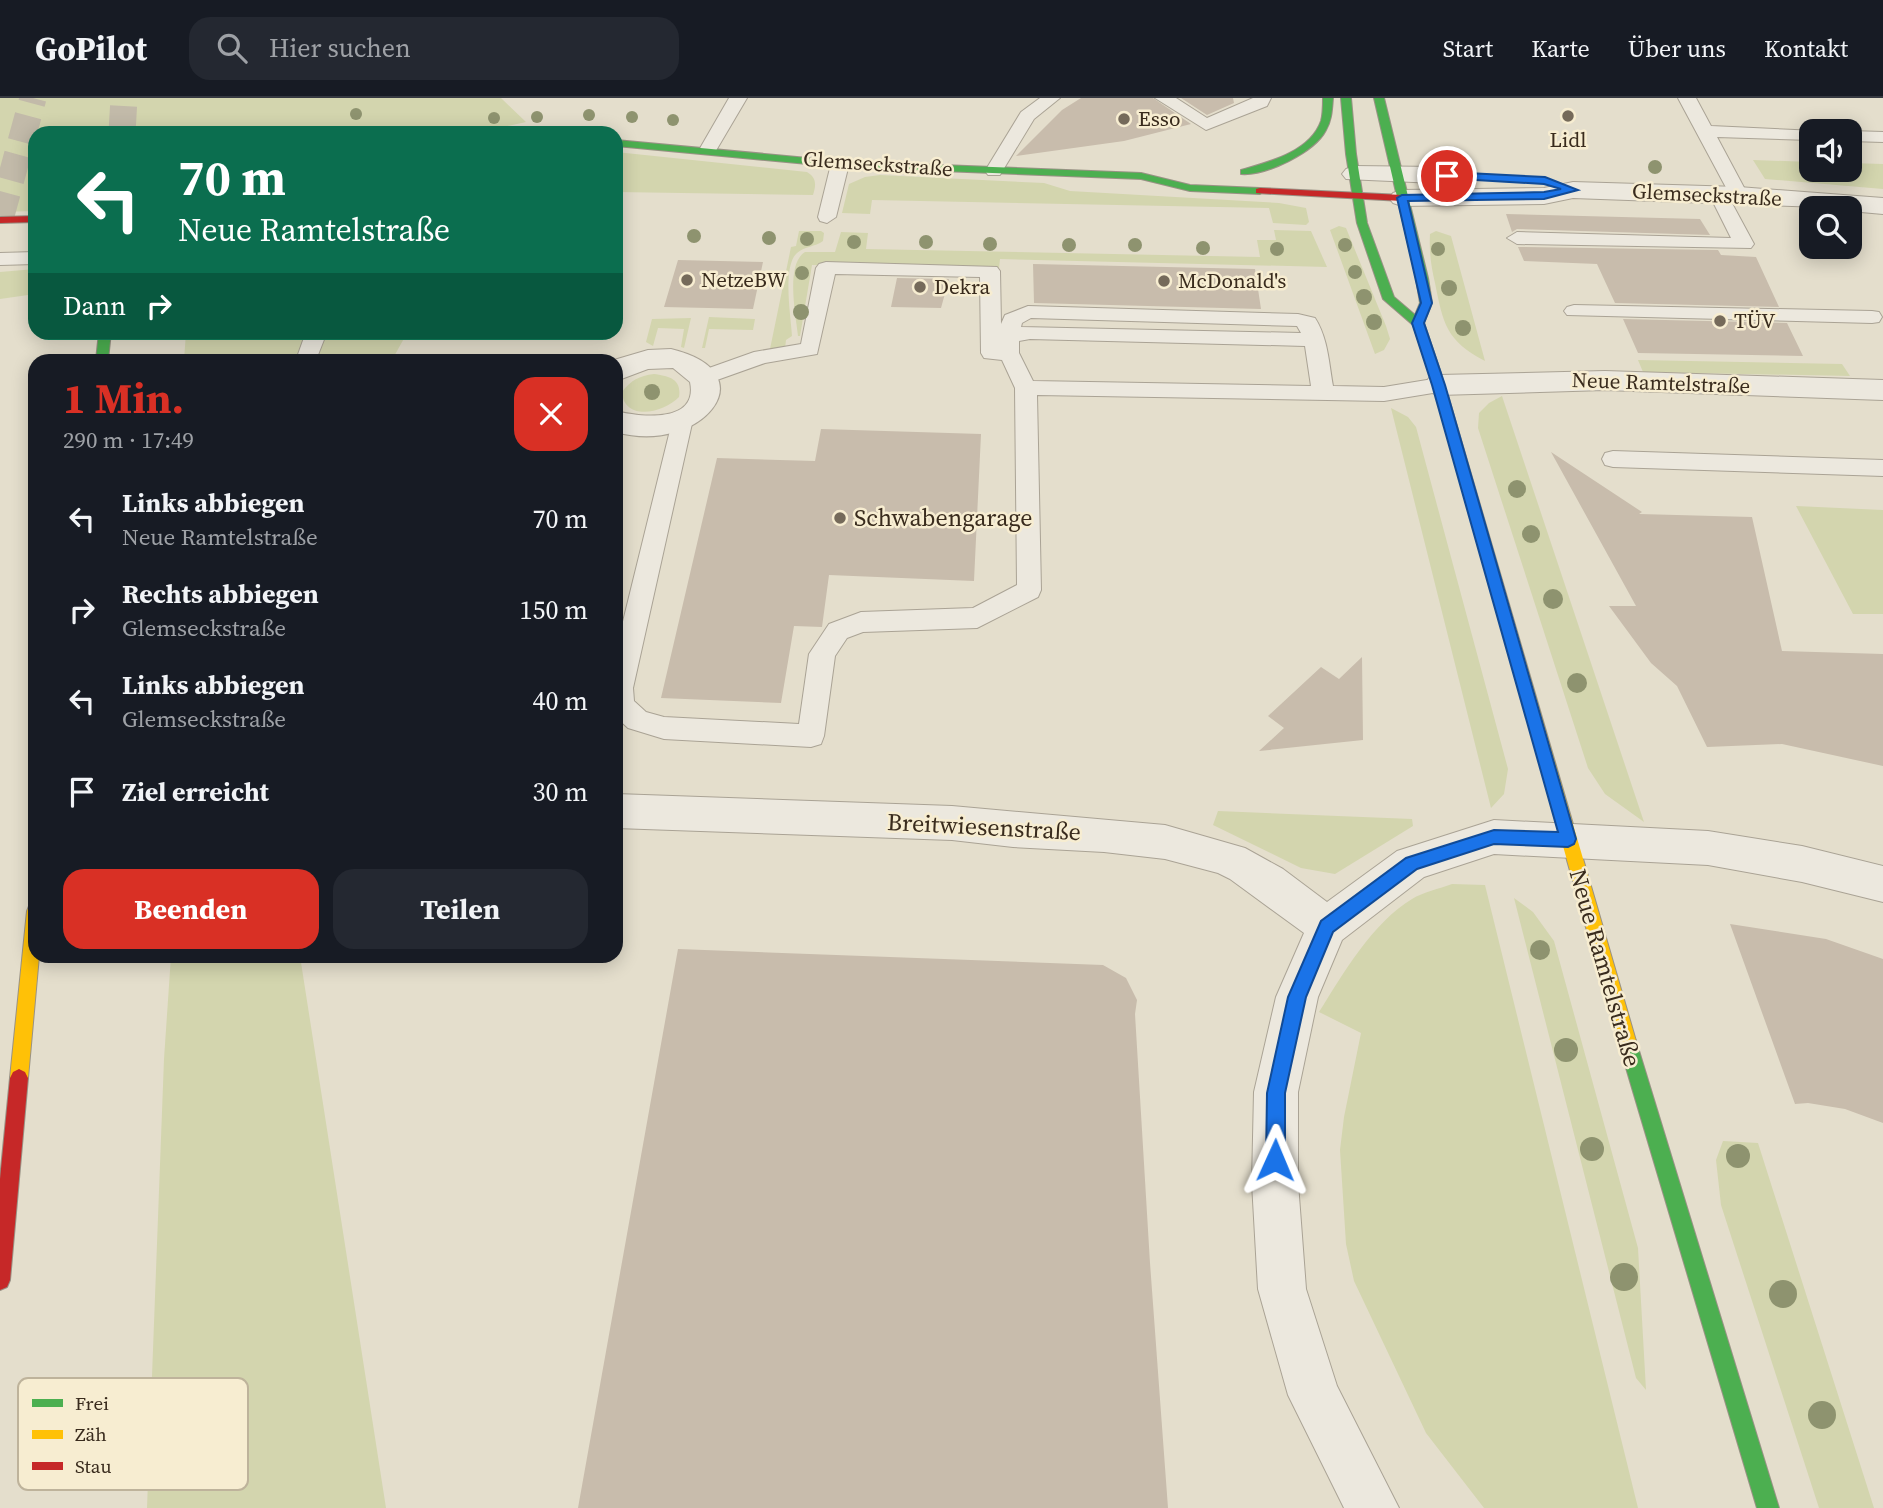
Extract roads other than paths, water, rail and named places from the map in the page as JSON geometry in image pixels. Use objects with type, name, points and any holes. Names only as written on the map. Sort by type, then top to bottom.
[{"type":"main road","points":[[1294,172],[1239,171],[1269,165],[1301,148],[1324,125],[1328,98]]},
{"type":"main road","points":[[1346,98],[1349,182],[1362,223],[1389,299],[1418,323]]},
{"type":"main road","name":"Neue Ramtelstraße","points":[[1379,98],[1426,303],[1418,323],[1568,839],[1768,1508]]},
{"type":"main road","name":"Glemseckstraße","points":[[623,144],[840,163],[994,171],[1141,176],[1183,169]]},
{"type":"main road","name":"Glemseckstraße","points":[[1141,176],[1190,188],[1349,182]]},
{"type":"main road","points":[[0,220],[28,219]]},
{"type":"main road","points":[[0,1280],[30,963]]},
{"type":"street","name":"Glemseckstraße","points":[[1349,182],[1544,196],[1573,190],[1728,195],[1883,206]]},
{"type":"street","points":[[623,368],[643,360],[658,358],[686,364],[703,378],[705,395],[701,403],[682,419],[652,428],[623,425]]},
{"type":"street","name":"Neue Ramtelstraße","points":[[1438,385],[1503,380],[1597,381],[1883,390]]},
{"type":"street","name":"Breitwiesenstraße","points":[[623,811],[952,823],[983,829],[1085,832],[1160,839],[1229,859],[1284,892],[1327,927]]},
{"type":"street","points":[[1372,1508],[1314,1395],[1282,1289],[1275,1183],[1276,1093],[1297,997],[1327,927],[1412,863],[1494,837],[1707,848],[1802,864],[1883,884]]},
{"type":"lane","points":[[708,150],[738,98]]},
{"type":"lane","points":[[994,171],[1027,116],[1051,98]]},
{"type":"lane","points":[[1164,98],[1206,125],[1261,102],[1262,98]]},
{"type":"lane","points":[[1517,238],[1744,244],[1706,131],[1687,98]]},
{"type":"lane","points":[[1706,131],[1799,135]]},
{"type":"lane","points":[[1862,136],[1883,137]]},
{"type":"lane","points":[[827,217],[840,163]]},
{"type":"lane","points":[[0,259],[28,258]]},
{"type":"lane","points":[[703,378],[761,357],[810,349],[826,268],[990,271],[991,353],[1030,332],[1314,340],[1323,393]]},
{"type":"lane","points":[[1844,299],[1574,303],[1872,317]]},
{"type":"lane","points":[[623,707],[637,720],[664,728],[811,736],[822,654],[838,632],[861,622],[977,618],[1029,590],[1026,388],[1009,344]]},
{"type":"lane","points":[[1026,388],[1384,394],[1438,385]]},
{"type":"lane","points":[[623,675],[682,419]]},
{"type":"lane","points":[[1614,458],[1883,468]]},
{"type":"tunnel","points":[[0,219],[33,98]]},
{"type":"tunnel","points":[[122,126],[124,98]]},
{"type":"place","name":"Lidl","points":[[1568,116]]},
{"type":"place","name":"Esso","points":[[1124,119]]},
{"type":"place","name":"NetzeBW","points":[[687,280]]},
{"type":"place","name":"McDonald's","points":[[1164,281]]},
{"type":"place","name":"Dekra","points":[[920,287]]},
{"type":"place","name":"TÜV","points":[[1720,321]]},
{"type":"place","name":"Schwabengarage","points":[[840,518]]}]
